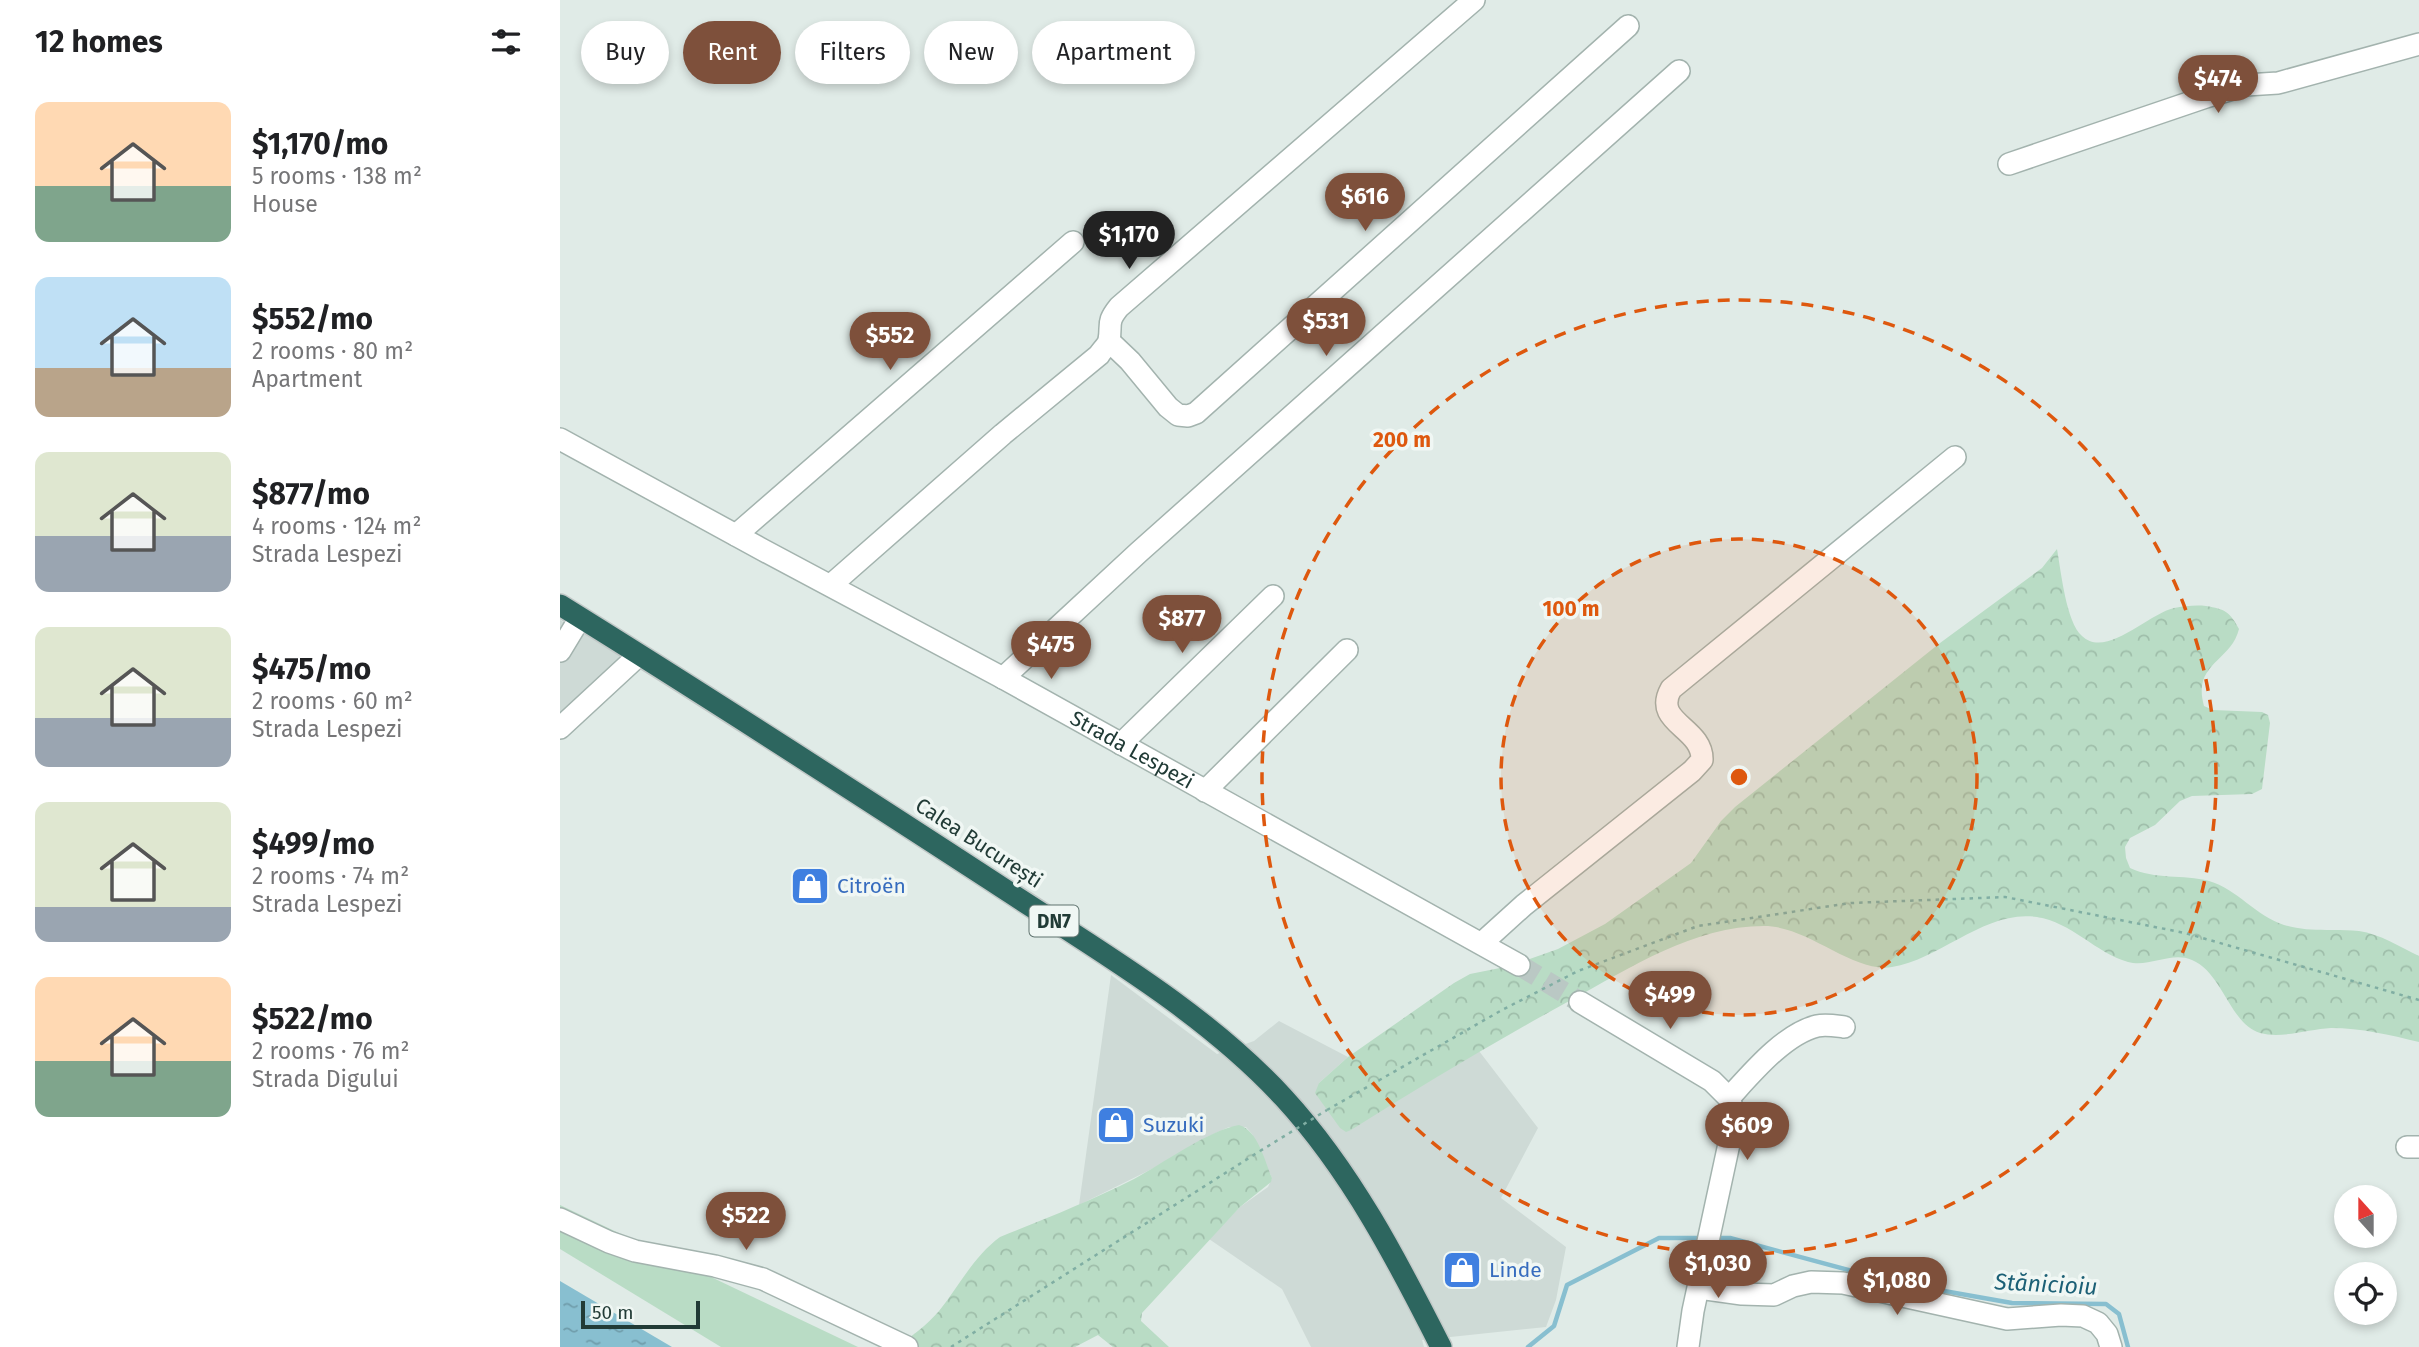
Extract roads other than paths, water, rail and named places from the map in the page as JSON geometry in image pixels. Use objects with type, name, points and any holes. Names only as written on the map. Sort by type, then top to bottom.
[{"type":"highway","name":"Calea București","points":[[567,611],[794,752],[1115,961],[1194,1018],[1249,1063],[1320,1140],[1350,1181],[1441,1347]]},
{"type":"street","points":[[831,585],[1003,434],[1099,355],[1109,341],[1108,327],[1111,316],[1119,307],[1474,0]]},
{"type":"street","points":[[1109,341],[1130,361],[1168,407],[1178,415],[1196,413],[1628,26]]},
{"type":"street","points":[[2009,164],[2246,85],[2278,83],[2419,44]]},
{"type":"street","points":[[1003,678],[1139,552],[1679,71]]},
{"type":"street","points":[[736,535],[1073,242]]},
{"type":"street","name":"Strada Lespezi","points":[[560,439],[1003,678],[1519,965]]},
{"type":"street","points":[[1482,943],[1524,905],[1692,771],[1702,760],[1699,743],[1672,718],[1667,709],[1665,699],[1671,689],[1955,457]]},
{"type":"street","points":[[1121,744],[1273,596]]},
{"type":"street","points":[[560,651],[567,611]]},
{"type":"street","points":[[1205,791],[1346,650]]},
{"type":"street","points":[[560,728],[639,655]]},
{"type":"street","points":[[1580,1002],[1712,1081],[1729,1098],[1735,1116],[1688,1347]]},
{"type":"street","points":[[1729,1098],[1758,1066],[1785,1044],[1820,1026],[1844,1027]]},
{"type":"street","points":[[560,1219],[635,1251],[715,1266],[763,1279],[907,1347]]},
{"type":"street","points":[[1699,1288],[1774,1295],[1793,1286],[1811,1282],[1843,1283],[2007,1319],[2061,1315],[2083,1317],[2098,1323],[2107,1334],[2111,1347]]},
{"type":"water","points":[[560,1281],[672,1347],[560,1347]]},
{"type":"waterway","name":"Stănicioiu","points":[[1528,1347],[1554,1326],[1567,1285],[1659,1238],[1702,1238]]},
{"type":"waterway","name":"Stănicioiu","points":[[1714,1238],[1730,1238],[1893,1282],[2012,1303],[2106,1304],[2119,1314],[2128,1347]]},
{"type":"tunnel","points":[[1519,965],[1580,1002]]},
{"type":"place","name":"Citroën","points":[[810,886]]},
{"type":"place","name":"Suzuki","points":[[1116,1125]]},
{"type":"place","name":"Linde","points":[[1462,1270]]}]
